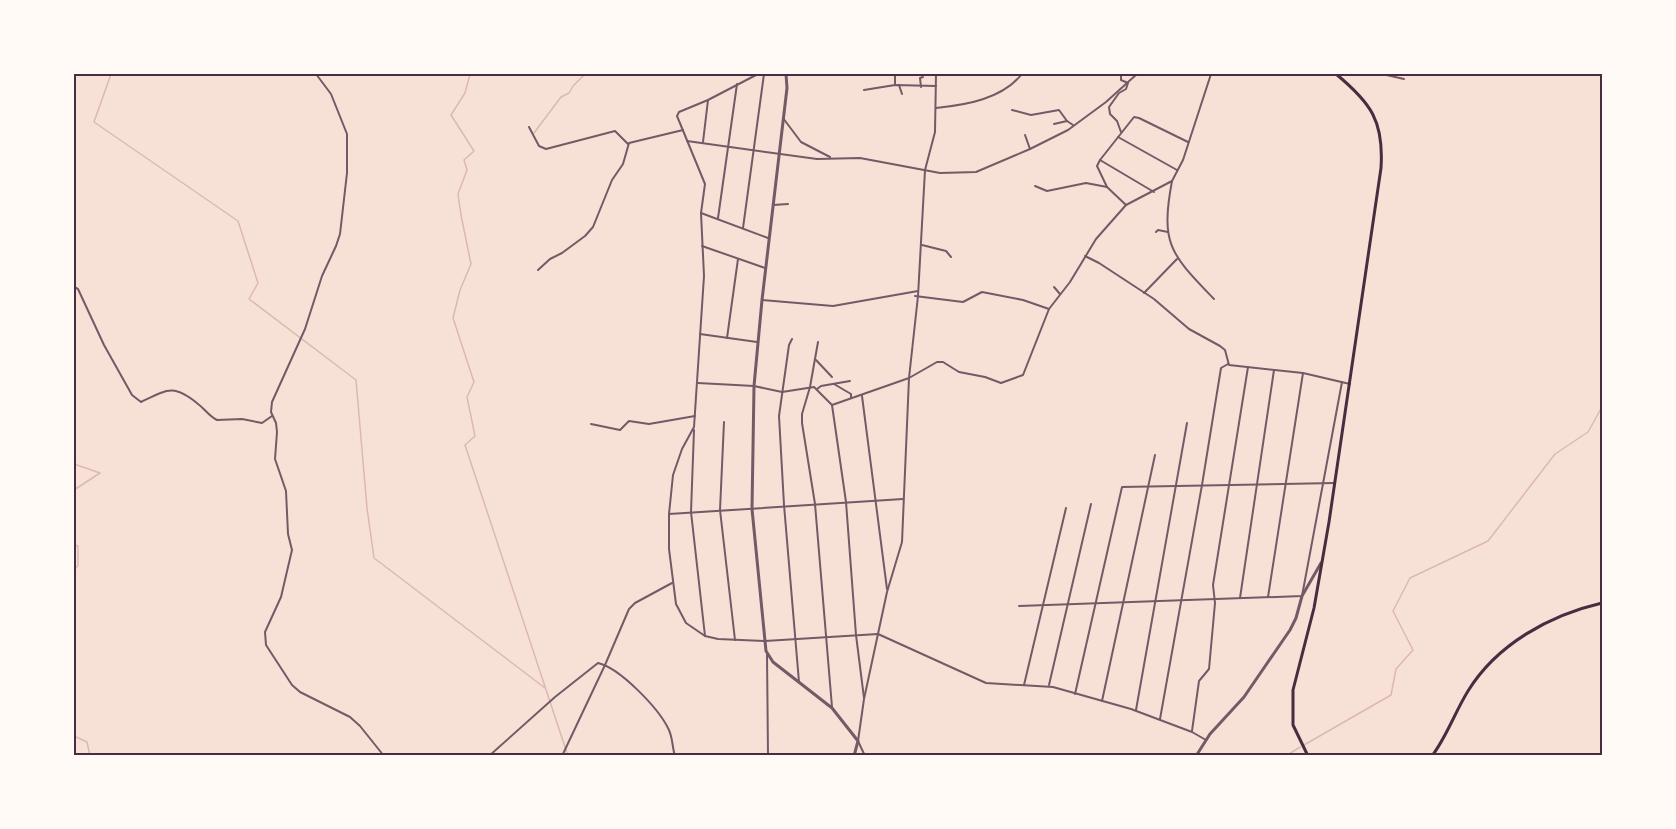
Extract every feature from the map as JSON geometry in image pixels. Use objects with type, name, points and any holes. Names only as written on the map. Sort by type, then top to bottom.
[{"type":"main road","points":[[1308,756],[1293,725],[1293,690],[1314,608],[1322,563],[1350,384],[1382,149],[1378,124],[1366,102],[1336,74]]},
{"type":"main road","points":[[1432,756],[1468,690],[1487,667],[1509,647],[1527,633],[1549,621],[1602,603]]},
{"type":"street","points":[[316,74],[331,94],[346,134],[348,166],[340,234],[322,276],[304,329],[272,402],[272,416],[277,432],[274,459],[286,491],[288,534],[292,550],[281,597],[266,632],[266,645],[292,685],[300,692],[350,717],[384,756]]},
{"type":"street","points":[[705,636],[691,512],[704,276],[701,213],[705,181],[677,116],[679,112],[758,74]]},
{"type":"street","points":[[742,228],[764,74]]},
{"type":"street","points":[[768,756],[767,654],[752,509],[754,386],[786,74]]},
{"type":"street","points":[[896,74],[897,85],[903,94]]},
{"type":"street","points":[[854,756],[887,592],[902,545],[909,378],[922,245],[925,170],[934,132],[936,74]]},
{"type":"street","points":[[936,108],[960,106],[984,99],[1004,89],[1022,74]]},
{"type":"street","points":[[1121,74],[1121,80],[1128,83]]},
{"type":"street","points":[[687,141],[817,159],[861,158],[940,173],[976,172],[1030,149],[1073,125],[1137,74]]},
{"type":"street","points":[[1211,74],[1189,143],[1172,181],[1167,212],[1168,232],[1177,259],[1214,299]]},
{"type":"street","points":[[1382,74],[1404,79]]},
{"type":"street","points":[[921,87],[920,78],[923,77]]},
{"type":"street","points":[[888,81],[889,86]]},
{"type":"street","points":[[1121,133],[1117,121],[1110,114],[1109,107],[1128,83]]},
{"type":"street","points":[[718,218],[737,84]]},
{"type":"street","points":[[864,90],[897,85],[936,86]]},
{"type":"street","points":[[960,106],[962,99]]},
{"type":"street","points":[[703,142],[708,100]]},
{"type":"street","points":[[1012,110],[1031,115],[1059,110],[1073,125]]},
{"type":"street","points":[[1126,205],[1107,187],[1097,166],[1121,133],[1137,117],[1189,143]]},
{"type":"street","points":[[783,118],[801,142],[832,158]]},
{"type":"street","points":[[1054,124],[1067,121]]},
{"type":"street","points":[[529,127],[539,146],[546,149],[615,131],[628,144]]},
{"type":"street","points":[[538,270],[594,227],[612,180],[623,164],[628,144],[631,141],[683,130]]},
{"type":"street","points":[[1025,135],[1030,149]]},
{"type":"street","points":[[1118,137],[1177,170]]},
{"type":"street","points":[[1100,160],[1154,192]]},
{"type":"street","points":[[832,405],[909,378],[940,361],[959,372],[1001,383],[1023,375],[1049,309],[1070,282],[1096,239],[1126,205],[1172,181]]},
{"type":"street","points":[[1035,186],[1047,191],[1090,183],[1107,187]]},
{"type":"street","points":[[773,205],[788,204]]},
{"type":"street","points":[[701,213],[769,238]]},
{"type":"street","points":[[1156,232],[1158,230],[1168,232]]},
{"type":"street","points":[[922,245],[946,250],[951,257]]},
{"type":"street","points":[[702,246],[766,268]]},
{"type":"street","points":[[1085,256],[1144,293],[1190,329],[1225,350],[1228,364]]},
{"type":"street","points":[[727,338],[738,259]]},
{"type":"street","points":[[1144,293],[1177,259]]},
{"type":"street","points":[[74,287],[78,289],[104,345],[137,401],[141,402],[171,389],[198,404],[217,420],[242,419],[262,423],[272,416]]},
{"type":"street","points":[[1054,287],[1060,294]]},
{"type":"street","points":[[762,300],[833,306],[918,291]]},
{"type":"street","points":[[917,296],[963,302],[982,292],[1023,300],[1049,309]]},
{"type":"street","points":[[700,334],[757,342]]},
{"type":"street","points":[[792,339],[789,345],[779,416],[799,682]]},
{"type":"street","points":[[818,342],[802,423],[815,504],[832,708]]},
{"type":"street","points":[[816,360],[832,377]]},
{"type":"street","points":[[1160,719],[1221,368],[1228,364],[1303,373],[1350,384]]},
{"type":"street","points":[[1192,732],[1199,681],[1210,667],[1214,585],[1248,367]]},
{"type":"street","points":[[1240,598],[1274,370]]},
{"type":"street","points":[[1268,597],[1303,373]]},
{"type":"street","points":[[818,389],[821,386],[850,381]]},
{"type":"street","points":[[1196,756],[1222,720],[1244,697],[1296,618],[1341,382]]},
{"type":"street","points":[[698,383],[754,386],[782,392],[810,387],[818,389],[832,405],[846,502],[856,635],[864,699]]},
{"type":"street","points":[[834,384],[851,394],[851,399]]},
{"type":"street","points":[[862,396],[887,592]]},
{"type":"street","points":[[859,413],[864,412]]},
{"type":"street","points":[[591,424],[620,430],[629,421],[649,424],[695,416]]},
{"type":"street","points":[[724,422],[720,510],[735,640]]},
{"type":"street","points":[[1136,710],[1174,485],[1187,423]]},
{"type":"street","points":[[694,427],[682,448],[673,475],[669,514],[669,549],[676,604],[682,618],[705,636],[718,639],[765,640],[878,634],[986,683],[1049,687],[1136,710],[1192,732],[1206,740]]},
{"type":"street","points":[[1102,702],[1155,455]]},
{"type":"street","points":[[1075,694],[1122,487],[1335,483]]},
{"type":"street","points":[[669,514],[904,499]]},
{"type":"street","points":[[1049,687],[1091,504]]},
{"type":"street","points":[[1024,685],[1066,508]]},
{"type":"street","points":[[1302,596],[1322,563]]},
{"type":"street","points":[[562,756],[631,606],[672,583]]},
{"type":"street","points":[[1019,606],[1302,596]]},
{"type":"street","points":[[767,654],[773,662],[832,708],[858,741],[865,756]]},
{"type":"street","points":[[489,756],[595,663],[605,664],[626,679],[662,717],[669,730],[675,756]]},
{"type":"waterway","points":[[111,74],[94,122],[238,221],[258,283],[249,299],[356,380],[367,508],[374,558],[545,688]]},
{"type":"waterway","points":[[470,74],[465,93],[451,115],[474,151],[464,160],[467,170],[458,194],[471,264],[460,290],[453,318],[474,382],[467,397],[475,436],[465,445],[568,756]]},
{"type":"waterway","points":[[534,133],[561,97],[569,93],[585,74]]},
{"type":"waterway","points":[[1304,745],[1391,695],[1396,669],[1413,650],[1393,611],[1410,578],[1488,541],[1555,454],[1588,432],[1602,407]]},
{"type":"waterway","points":[[74,464],[100,473],[74,490]]},
{"type":"waterway","points":[[74,545],[78,546],[78,566],[74,569]]},
{"type":"waterway","points":[[74,736],[87,742],[90,756]]},
{"type":"waterway","points":[[1286,756],[1300,747]]}]
